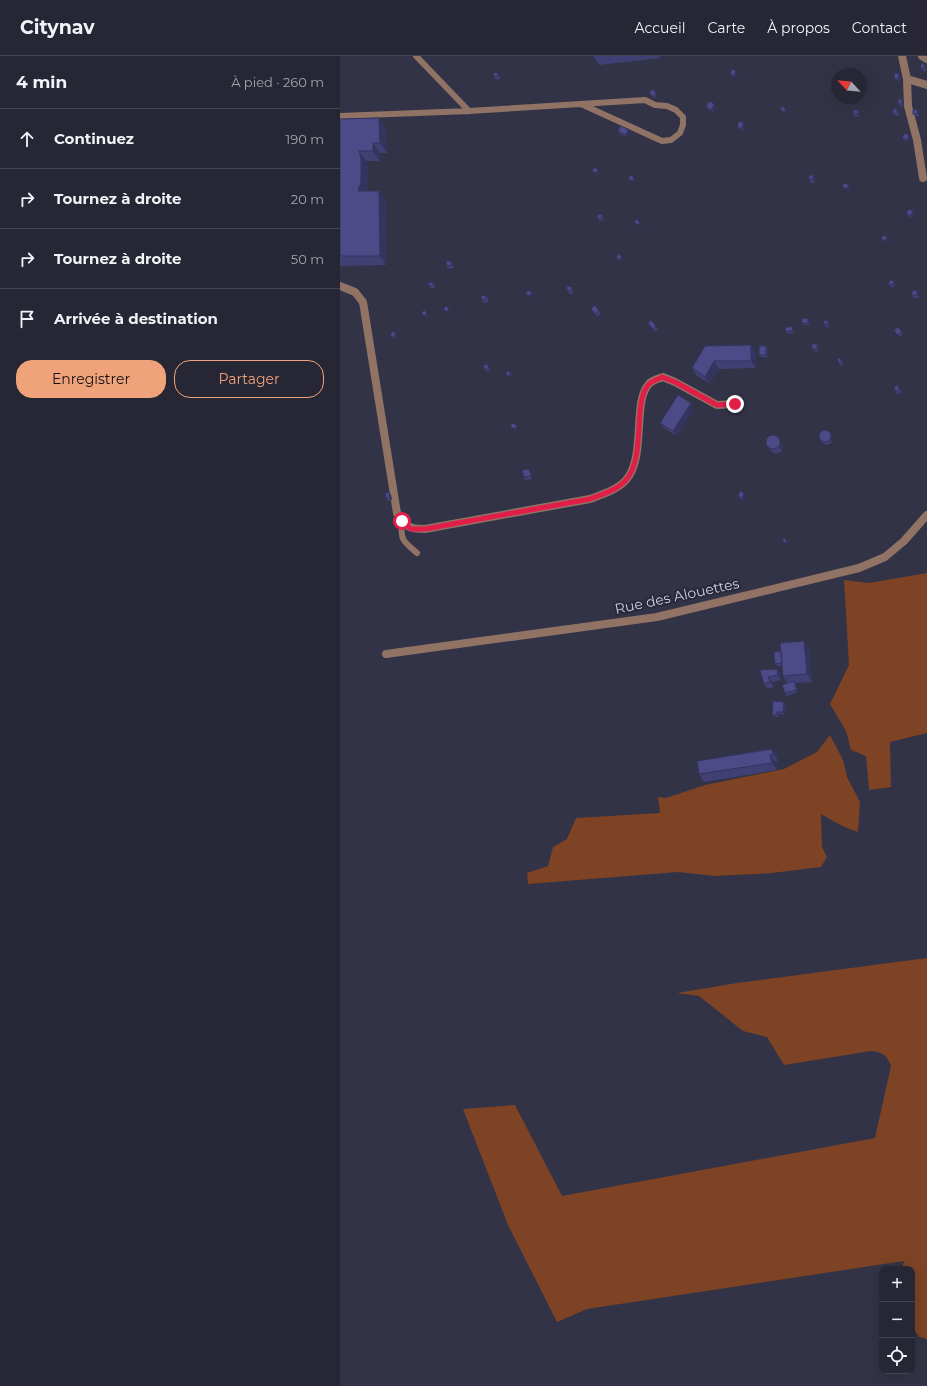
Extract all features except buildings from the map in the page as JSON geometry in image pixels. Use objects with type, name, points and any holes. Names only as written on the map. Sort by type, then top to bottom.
[{"type":"street","points":[[902,56],[907,79],[908,106],[917,140],[923,178]]},
{"type":"street","points":[[922,56],[927,59]]},
{"type":"street","points":[[907,79],[927,86]]},
{"type":"street","points":[[340,286],[355,292],[363,302],[397,513],[402,521],[411,529],[425,529],[590,499],[614,489],[629,477],[637,459],[642,394],[650,383],[662,377],[675,382],[717,405],[735,404]]},
{"type":"street","name":"Rue des Alouettes","points":[[386,654],[657,617],[859,568],[885,557],[904,541],[927,515]]},
{"type":"lane","points":[[416,56],[470,111]]},
{"type":"lane","points":[[340,116],[470,111],[581,104],[645,100],[655,105],[667,106],[676,110],[683,117],[683,125],[680,133],[671,140],[662,140],[581,104]]},
{"type":"lane","points":[[402,521],[402,541],[417,553]]},
{"type":"shaded area","points":[[927,573],[927,733],[890,742],[891,787],[869,790],[866,756],[851,750],[846,731],[830,704],[849,665],[844,580],[869,583]]},
{"type":"shaded area","points":[[830,735],[843,760],[847,777],[860,802],[858,832],[842,826],[821,814],[822,847],[827,857],[821,867],[772,873],[715,876],[678,872],[528,884],[527,873],[548,866],[553,847],[567,839],[576,818],[660,813],[658,797],[666,798],[705,785],[784,769],[817,752]]},
{"type":"shaded area","points":[[927,958],[927,1339],[919,1337],[915,1331],[915,1266],[903,1266],[904,1261],[587,1309],[557,1322],[508,1225],[463,1109],[515,1105],[562,1196],[875,1138],[891,1066],[888,1059],[878,1052],[871,1051],[784,1065],[767,1037],[743,1031],[699,996],[677,993],[737,983]]},
{"type":"route","points":[[402,521],[411,529],[425,529],[590,499],[614,489],[629,477],[637,459],[642,394],[650,383],[662,377],[675,382],[717,405],[735,404]]}]
